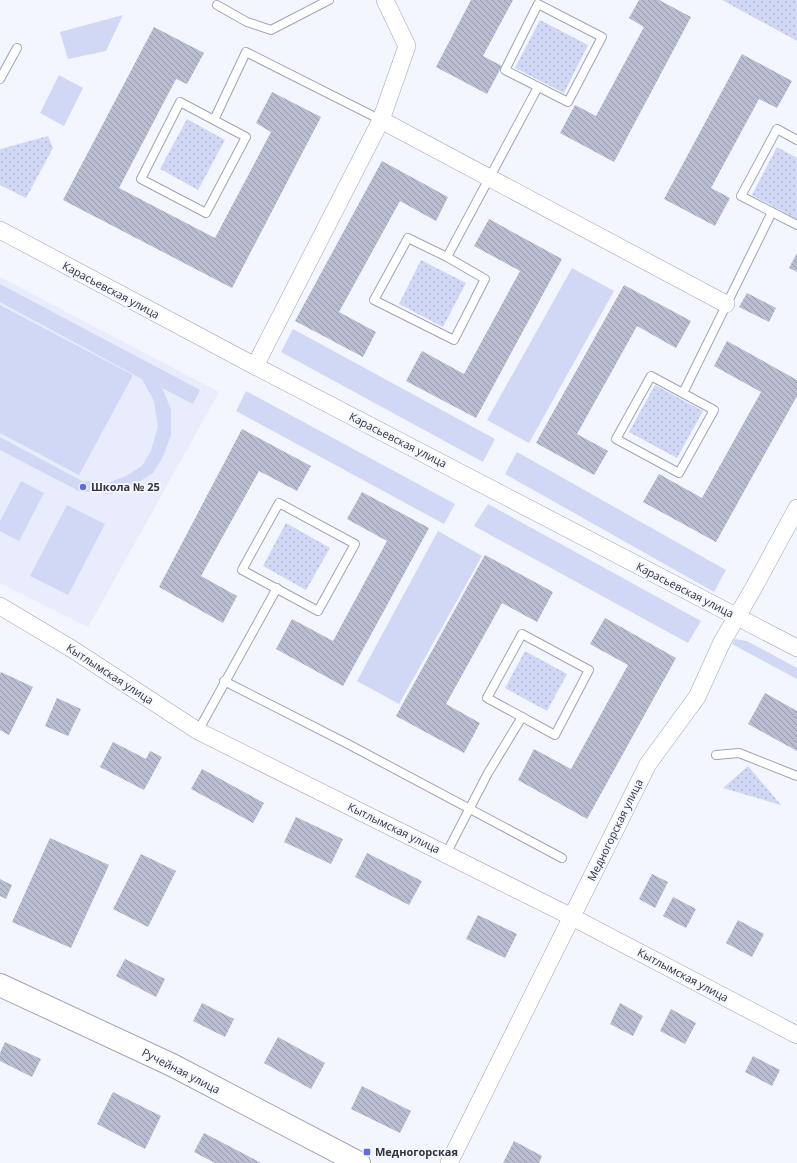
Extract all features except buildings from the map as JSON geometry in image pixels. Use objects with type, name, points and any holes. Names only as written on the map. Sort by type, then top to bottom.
[{"type":"street","points":[[255,366],[381,120],[407,46],[385,0]]},
{"type":"street","points":[[381,120],[726,304]]},
{"type":"street","name":"Карасьевская улица","points":[[0,230],[255,366],[797,648]]},
{"type":"street","name":"Медногорская улица","points":[[449,1163],[648,764],[697,697],[722,642],[797,508]]},
{"type":"street","name":"Кытлымская улица","points":[[0,606],[79,654],[198,731],[572,917],[797,1035]]},
{"type":"street","name":"Ручейная улица","points":[[0,985],[172,1065],[359,1163]]},
{"type":"lane","points":[[217,4],[247,22],[271,30],[329,0]]},
{"type":"lane","points":[[538,4],[602,37],[568,102],[538,87],[505,70],[538,4]]},
{"type":"lane","points":[[0,79],[17,48]]},
{"type":"lane","points":[[214,120],[246,52],[381,120]]},
{"type":"lane","points":[[448,257],[538,87]]},
{"type":"lane","points":[[180,102],[214,120],[246,136],[206,213],[141,179],[180,102]]},
{"type":"lane","points":[[797,140],[776,129],[741,196],[797,225]]},
{"type":"lane","points":[[682,393],[772,212]]},
{"type":"lane","points":[[408,238],[448,257],[485,279],[454,340],[374,300],[408,238]]},
{"type":"lane","points":[[651,376],[682,393],[714,410],[679,473],[616,439],[651,376]]},
{"type":"lane","points":[[279,503],[355,544],[318,611],[277,588],[242,570],[279,503]]},
{"type":"lane","points":[[198,731],[277,588]]},
{"type":"lane","points":[[522,634],[589,670],[555,734],[522,717],[487,698],[522,634]]},
{"type":"lane","points":[[224,682],[346,743],[562,858]]},
{"type":"lane","points":[[446,854],[488,773],[522,717]]},
{"type":"lane","points":[[716,755],[739,753],[797,776]]},
{"type":"shaded area","points":[[722,0],[797,0],[797,41]]},
{"type":"shaded area","points":[[123,15],[106,51],[68,59],[60,32]]},
{"type":"shaded area","points":[[540,20],[588,45],[564,93],[515,68]]},
{"type":"shaded area","points":[[59,75],[83,88],[64,126],[40,113]]},
{"type":"shaded area","points":[[187,119],[225,140],[198,190],[160,169]]},
{"type":"shaded area","points":[[48,136],[53,148],[26,198],[0,185],[0,149]]},
{"type":"shaded area","points":[[777,147],[797,158],[797,219],[752,195]]},
{"type":"shaded area","points":[[421,260],[466,283],[443,327],[399,304]]},
{"type":"shaded area","points":[[572,268],[614,291],[529,443],[487,420]]},
{"type":"shaded area","name":"Школа № 25","points":[[0,277],[219,392],[88,627],[0,583]]},
{"type":"shaded area","points":[[0,284],[200,390],[193,404],[162,388],[171,409],[171,435],[163,457],[153,473],[133,486],[111,494],[79,491],[0,450],[0,437],[82,481],[108,483],[126,476],[142,466],[151,451],[158,427],[154,401],[142,379],[0,302]]},
{"type":"shaded area","points":[[0,305],[133,375],[79,475],[0,433]]},
{"type":"shaded area","points":[[293,329],[495,439],[483,462],[281,352]]},
{"type":"shaded area","points":[[655,385],[703,411],[677,458],[629,432]]},
{"type":"shaded area","points":[[246,391],[455,504],[444,524],[236,411]]},
{"type":"shaded area","points":[[517,452],[726,570],[714,592],[505,474]]},
{"type":"shaded area","points":[[21,481],[44,493],[19,541],[0,531],[0,521]]},
{"type":"shaded area","points":[[488,504],[701,621],[688,643],[474,526]]},
{"type":"shaded area","points":[[67,505],[105,524],[68,595],[30,576]]},
{"type":"shaded area","points":[[286,523],[330,548],[306,590],[263,566]]},
{"type":"shaded area","points":[[438,531],[482,556],[399,704],[357,681]]},
{"type":"shaded area","points":[[735,639],[747,641],[797,668],[797,679],[732,644]]},
{"type":"shaded area","points":[[525,651],[567,674],[547,711],[505,688]]},
{"type":"shaded area","points":[[748,766],[781,805],[723,788]]},
{"type":"place","name":"Школа № 25","points":[[83,487]]},
{"type":"place","name":"Медногорская","points":[[367,1152]]}]
